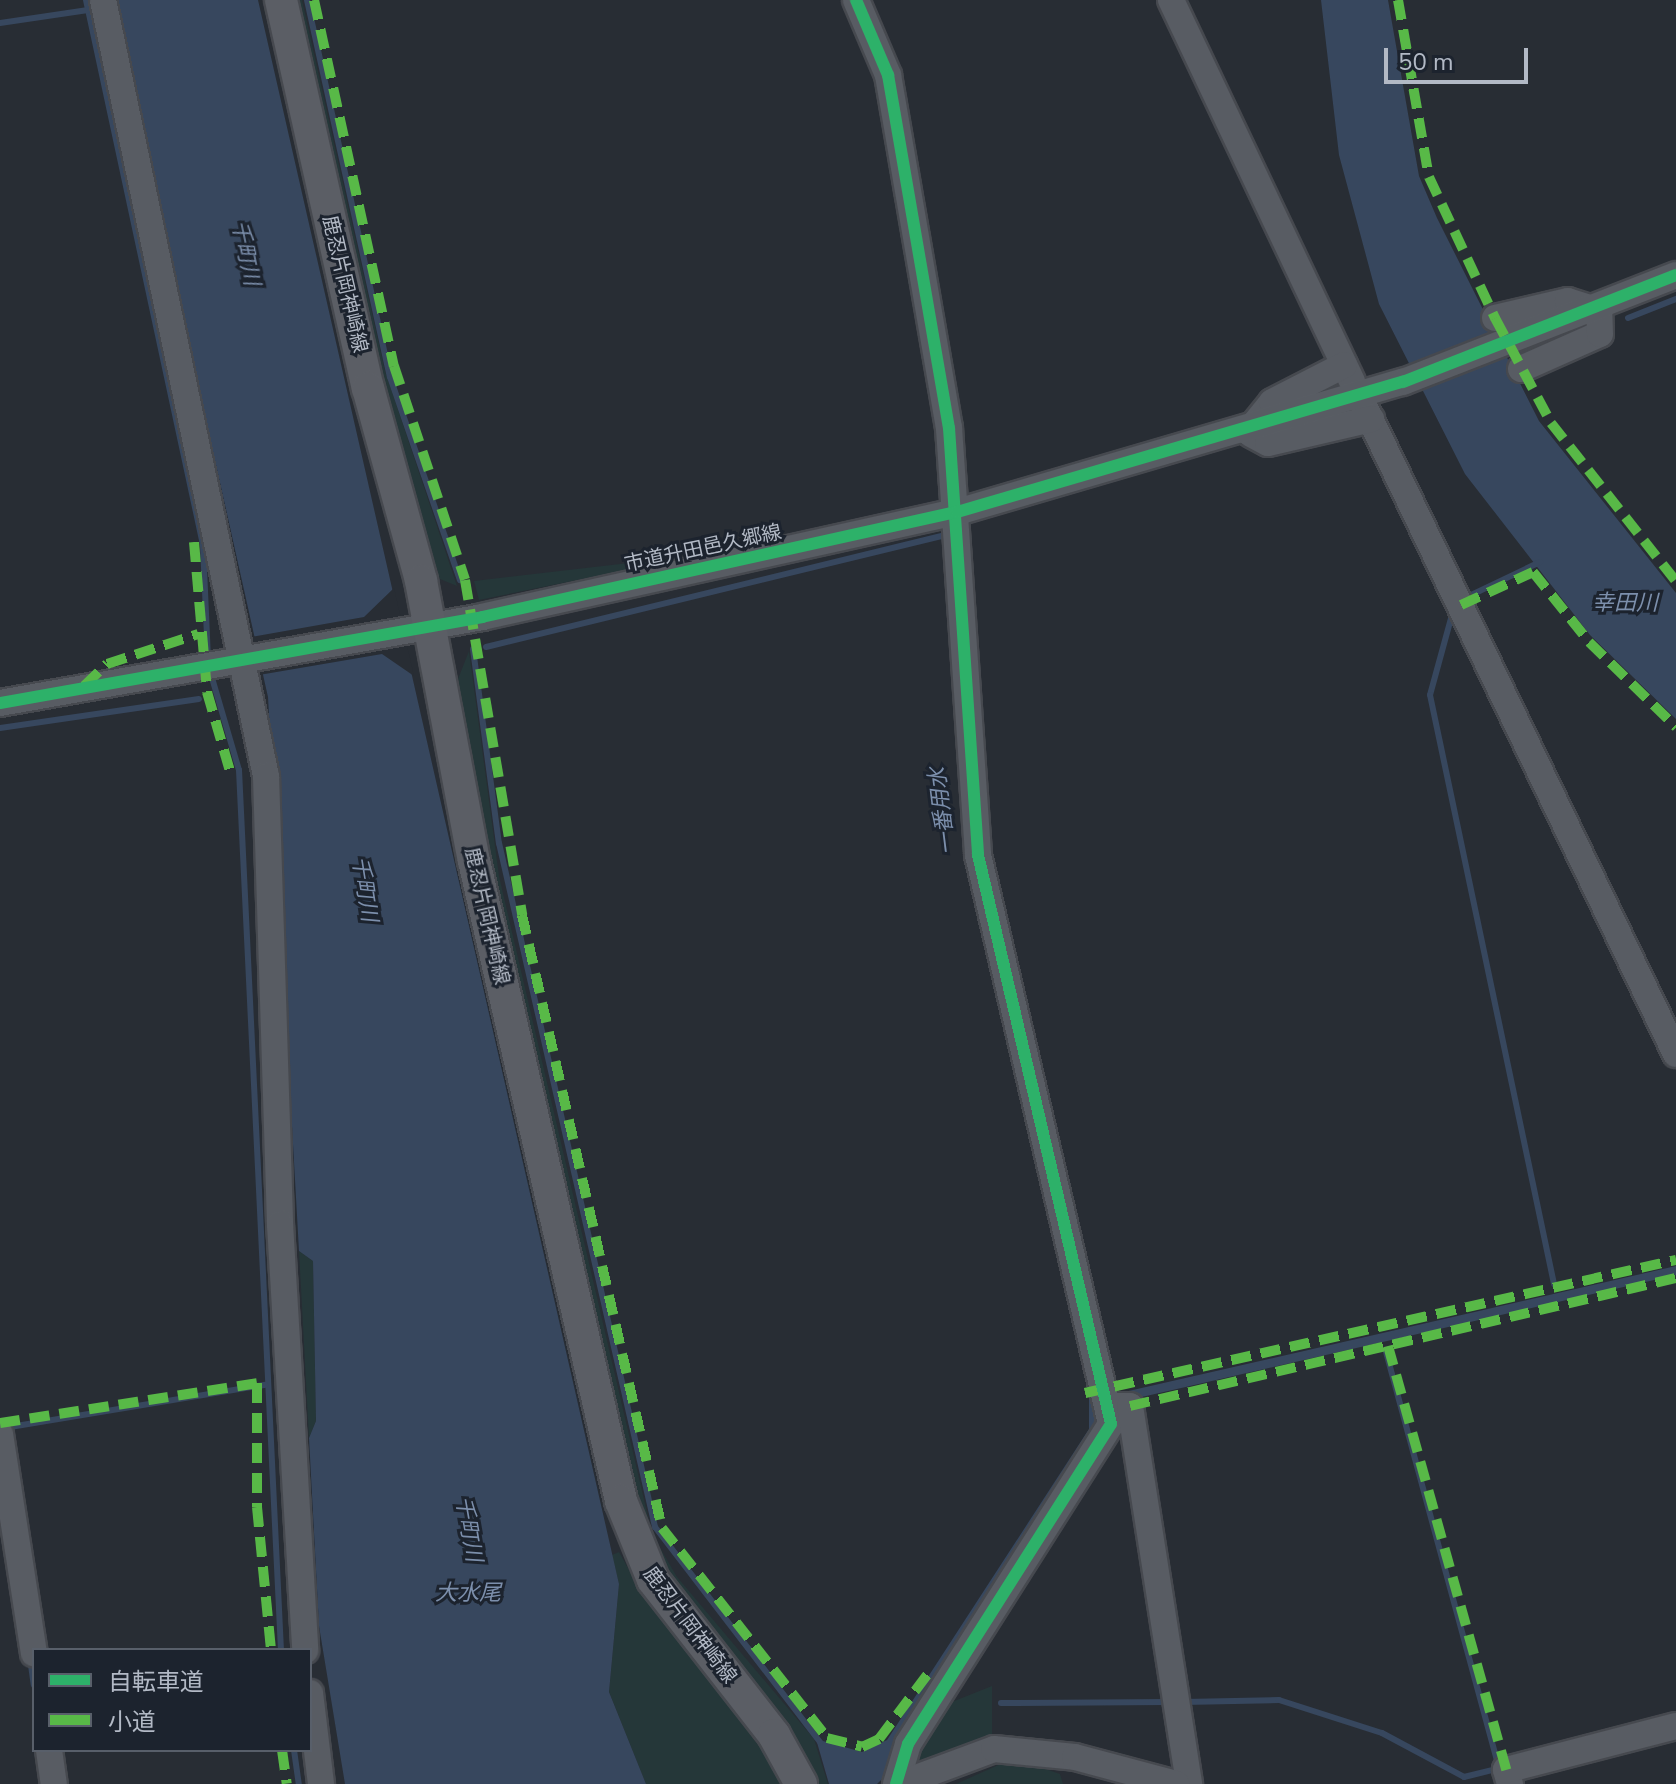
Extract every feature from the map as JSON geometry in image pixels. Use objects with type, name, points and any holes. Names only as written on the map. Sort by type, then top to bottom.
[{"type":"main road","name":"鹿忍片岡神崎線","points":[[281,0],[419,625],[634,1549],[801,1784]]},
{"type":"street","points":[[103,0],[266,776],[280,1224],[305,1648]]},
{"type":"street","points":[[856,0],[888,75],[957,512],[967,764],[978,855],[1111,1424],[908,1744],[898,1784]]},
{"type":"street","points":[[1171,0],[1348,373],[1272,402],[1248,432],[1268,443],[1368,413],[1676,1054]]},
{"type":"street","points":[[1495,318],[1568,301],[1599,311],[1676,275]]},
{"type":"street","points":[[1521,369],[1600,334],[1599,311]]},
{"type":"street","name":"市道升田邑久郷線","points":[[0,703],[419,625],[957,512],[1248,432],[1403,382],[1599,311]]},
{"type":"street","points":[[1106,1401],[1130,1406],[1189,1784]]},
{"type":"street","points":[[0,1434],[33,1648]]},
{"type":"street","points":[[312,1710],[321,1784]]},
{"type":"street","points":[[1504,1783],[1506,1770],[1676,1726]]},
{"type":"street","points":[[898,1784],[994,1749],[1075,1757],[1176,1784]]},
{"type":"street","points":[[49,1752],[54,1784]]},
{"type":"shaded area","points":[[289,0],[302,0],[385,371],[457,586],[440,579],[388,409]]},
{"type":"shaded area","points":[[696,556],[479,600],[474,581],[646,561]]},
{"type":"shaded area","points":[[469,651],[499,876],[652,1534],[677,1577],[814,1739],[828,1784],[813,1784],[644,1546],[490,879],[458,679]]},
{"type":"shaded area","points":[[299,1251],[313,1261],[316,1421],[309,1438]]},
{"type":"shaded area","points":[[619,1552],[641,1591],[788,1784],[646,1784],[609,1692],[619,1584],[612,1555]]},
{"type":"shaded area","points":[[992,1686],[992,1745],[911,1773],[910,1753],[937,1708]]},
{"type":"shaded area","points":[[1014,1758],[1060,1774],[1063,1784],[956,1784]]},
{"type":"water","name":"大水尾","points":[[112,0],[258,0],[619,1584],[609,1692],[646,1784],[345,1784],[319,1626],[309,1438],[316,1421],[313,1261],[299,1251],[268,697]]},
{"type":"water","name":"幸田川","points":[[1321,0],[1388,0],[1419,176],[1437,218],[1539,421],[1676,593],[1676,719],[1590,635],[1465,474],[1379,304],[1339,155]]},
{"type":"water","points":[[1676,1266],[1676,1275],[1098,1407],[1100,1430],[888,1773],[877,1784],[829,1784],[816,1739],[862,1752],[887,1740],[1089,1429],[1089,1400]]},
{"type":"pier","points":[[394,588],[414,676],[382,654],[259,675],[251,637],[364,617]]},
{"type":"waterway","points":[[86,0],[203,545],[208,660]]},
{"type":"waterway","points":[[307,0],[390,377],[460,580]]},
{"type":"waterway","points":[[0,23],[88,10]]},
{"type":"waterway","points":[[1628,318],[1676,299]]},
{"type":"waterway","points":[[486,647],[945,535]]},
{"type":"waterway","points":[[1467,597],[1540,562]]},
{"type":"waterway","points":[[1453,611],[1430,695],[1554,1284]]},
{"type":"waterway","points":[[473,649],[499,843],[655,1527],[820,1742]]},
{"type":"waterway","points":[[210,671],[239,770],[281,1648]]},
{"type":"waterway","points":[[0,728],[199,699]]},
{"type":"waterway","points":[[1184,1702],[1279,1700],[1382,1733],[1464,1777],[1499,1768],[1386,1352]]},
{"type":"waterway","points":[[4,1428],[265,1385]]},
{"type":"waterway","points":[[30,1658],[32,1672]]},
{"type":"waterway","points":[[1001,1703],[1169,1702]]},
{"type":"waterway","points":[[294,1752],[299,1784]]},
{"type":"marked path","points":[[314,0],[394,366],[465,580],[522,915],[662,1528],[827,1738],[862,1747],[879,1739],[930,1671]]},
{"type":"marked path","points":[[1398,0],[1429,177],[1495,318],[1551,423],[1676,581]]},
{"type":"marked path","points":[[194,542],[207,692],[230,771]]},
{"type":"marked path","points":[[1461,605],[1533,572],[1589,642],[1676,727]]},
{"type":"marked path","points":[[84,686],[107,664],[198,634]]},
{"type":"marked path","points":[[1085,1393],[1676,1260]]},
{"type":"marked path","points":[[1130,1406],[1676,1278]]},
{"type":"marked path","points":[[1388,1346],[1506,1770]]},
{"type":"marked path","points":[[0,1423],[257,1383],[257,1507],[271,1648]]},
{"type":"marked path","points":[[282,1752],[287,1784]]},
{"type":"cycle path","points":[[856,0],[888,75],[949,428],[978,855],[1111,1424],[908,1744],[896,1784]]},
{"type":"cycle path","points":[[0,703],[482,617],[957,512],[1403,382],[1676,275]]},
{"type":"water label","name":"千町川","points":[[245,253]]},
{"type":"water label","name":"一番用水","points":[[943,811]]},
{"type":"water label","name":"千町川","points":[[364,889]]},
{"type":"water label","name":"千町川","points":[[468,1529]]}]
